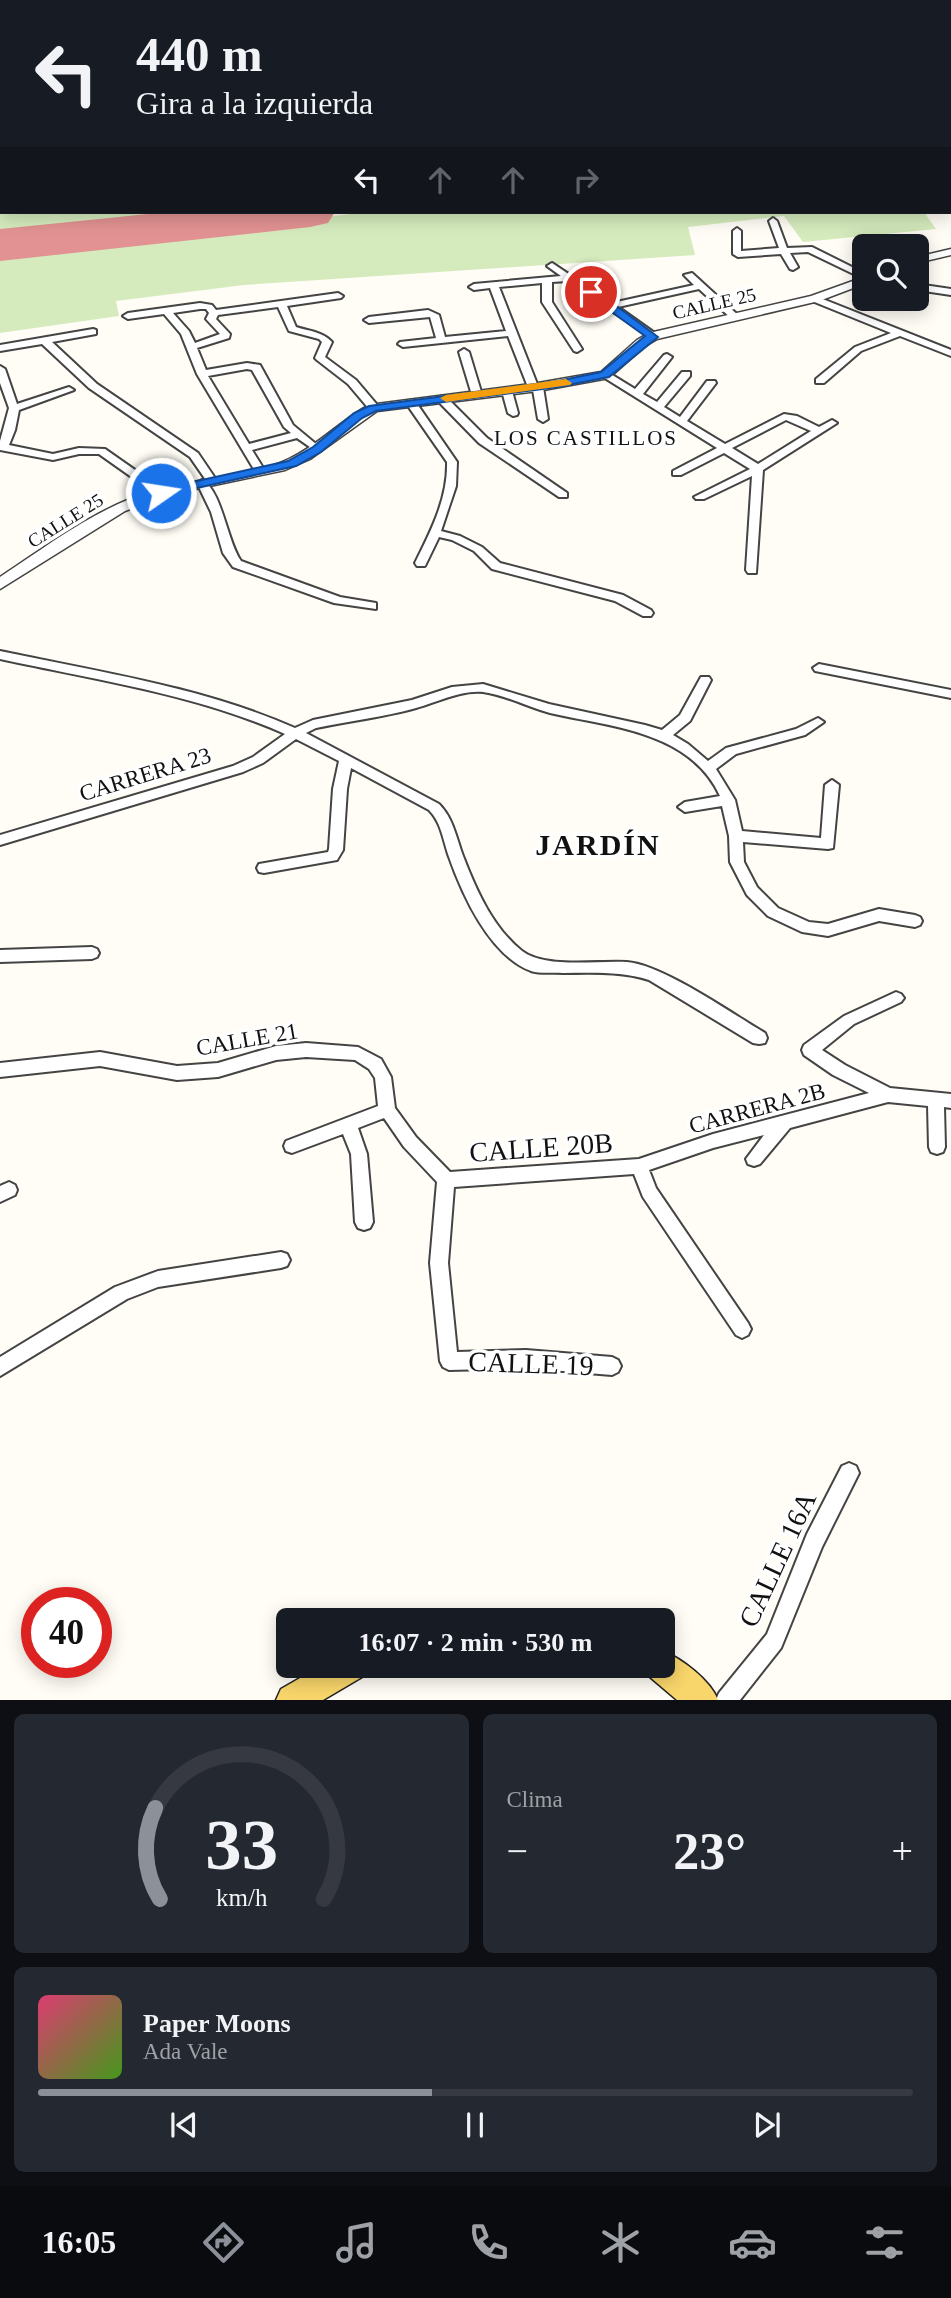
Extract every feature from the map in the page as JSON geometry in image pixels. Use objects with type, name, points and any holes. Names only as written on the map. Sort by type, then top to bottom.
[{"type":"main road","points":[[675,1677],[702,1699]]},
{"type":"main road","points":[[292,1699],[330,1678]]},
{"type":"street","points":[[773,220],[793,267]]},
{"type":"street","points":[[737,231],[738,254],[813,250],[852,271]]},
{"type":"street","points":[[929,257],[951,252]]},
{"type":"street","points":[[552,266],[653,337]]},
{"type":"street","points":[[689,275],[735,317]]},
{"type":"street","points":[[474,287],[570,278]]},
{"type":"street","points":[[547,280],[547,302],[577,349]]},
{"type":"street","name":"CALLE 25","points":[[0,584],[117,511],[161,493],[292,463],[317,449],[358,415],[374,408],[536,387],[605,375],[641,343],[653,337],[815,299],[852,283]]},
{"type":"street","points":[[493,285],[536,387],[544,419]]},
{"type":"street","points":[[612,306],[701,286]]},
{"type":"street","points":[[929,289],[951,292]]},
{"type":"street","points":[[214,313],[338,296]]},
{"type":"street","points":[[815,299],[951,353]]},
{"type":"street","points":[[281,304],[292,328],[322,337],[327,342],[320,358],[352,382],[374,408]]},
{"type":"street","points":[[128,316],[200,306],[209,307],[214,313]]},
{"type":"street","points":[[167,312],[186,333],[202,374],[260,471]]},
{"type":"street","points":[[191,347],[224,338],[225,334],[211,319],[214,313]]},
{"type":"street","points":[[369,320],[428,313],[434,315],[441,340]]},
{"type":"street","points":[[0,348],[93,332]]},
{"type":"street","points":[[403,344],[511,332]]},
{"type":"street","points":[[820,381],[859,349],[899,333]]},
{"type":"street","points":[[43,339],[93,387],[194,455],[207,482],[229,553],[237,564],[338,600],[372,606]]},
{"type":"street","points":[[464,352],[477,394]]},
{"type":"street","points":[[637,394],[667,357]]},
{"type":"street","points":[[202,374],[247,366],[256,368],[289,427],[317,449]]},
{"type":"street","points":[[658,407],[686,374]]},
{"type":"street","points":[[605,375],[758,469]]},
{"type":"street","points":[[1,376],[15,408],[10,430],[1,447],[52,457],[101,450],[161,493]]},
{"type":"street","points":[[682,421],[711,383]]},
{"type":"street","points":[[15,408],[69,390]]},
{"type":"street","points":[[507,391],[513,413]]},
{"type":"street","points":[[442,399],[455,415],[498,454],[564,495]]},
{"type":"street","points":[[411,403],[452,462],[453,472],[436,533],[421,563]]},
{"type":"street","points":[[677,474],[784,417],[793,418],[819,431]]},
{"type":"street","points":[[700,497],[758,469],[832,423]]},
{"type":"street","points":[[246,448],[298,435]]},
{"type":"street","points":[[752,570],[758,469]]},
{"type":"street","points":[[436,533],[456,538],[478,549],[496,566],[619,598],[647,613]]},
{"type":"street","points":[[0,655],[174,693],[256,717],[294,734],[434,807],[443,816],[478,907],[493,932],[522,961],[535,966],[630,968],[654,975],[759,1038]]},
{"type":"street","points":[[819,668],[951,694]]},
{"type":"street","points":[[705,680],[685,718],[664,736],[708,768],[728,800],[736,836],[737,862],[752,891],[773,912],[807,928],[828,930],[879,915],[915,920]]},
{"type":"street","name":"CARRERA 23","points":[[0,840],[238,769],[258,760],[313,724],[414,704],[468,687],[483,688],[548,708],[664,736]]},
{"type":"street","points":[[708,768],[731,751],[800,732],[818,722]]},
{"type":"street","points":[[264,868],[332,856],[336,850],[340,789],[346,761]]},
{"type":"street","points":[[736,836],[828,844],[832,785]]},
{"type":"street","points":[[685,807],[728,800]]},
{"type":"street","points":[[0,956],[92,953]]},
{"type":"street","points":[[896,998],[849,1020],[810,1050],[839,1070],[888,1095],[944,1100],[937,1147]]},
{"type":"street","name":"CALLE 21","points":[[0,1070],[100,1059],[177,1073],[218,1070],[276,1053],[306,1050],[358,1054],[375,1064],[383,1077],[387,1110]]},
{"type":"street","name":"CARRERA 2B","points":[[639,1166],[713,1140],[888,1095]]},
{"type":"street","points":[[292,1146],[387,1110],[410,1142],[446,1180]]},
{"type":"street","points":[[754,1159],[784,1123]]},
{"type":"street","points":[[348,1125],[359,1154],[364,1222]]},
{"type":"street","name":"CALLE 20B","points":[[446,1180],[639,1166],[649,1192],[742,1329]]},
{"type":"street","name":"CALLE 19","points":[[446,1180],[439,1262],[449,1361],[526,1359],[612,1366]]},
{"type":"street","points":[[0,1367],[121,1293],[158,1279],[281,1260]]},
{"type":"street","name":"CALLE 16A","points":[[726,1699],[774,1641],[814,1541],[849,1473]]},
{"type":"green space","points":[[0,214],[191,214],[0,235]]},
{"type":"green space","points":[[351,214],[925,214],[936,229],[852,234],[852,237],[803,242],[784,216],[688,227],[695,255],[244,285],[116,301],[119,316],[0,333],[0,253]]},
{"type":"runway","points":[[0,245],[291,214]]},
{"type":"slow traffic","points":[[446,398],[566,383]]},
{"type":"district","name":"LOS CASTILLOS","points":[[586,438]]},
{"type":"district","name":"JARDÍN","points":[[598,845]]},
{"type":"route","points":[[161,493],[292,463],[317,449],[358,415],[374,408],[558,384],[605,375],[641,343],[653,337],[591,292]]}]
